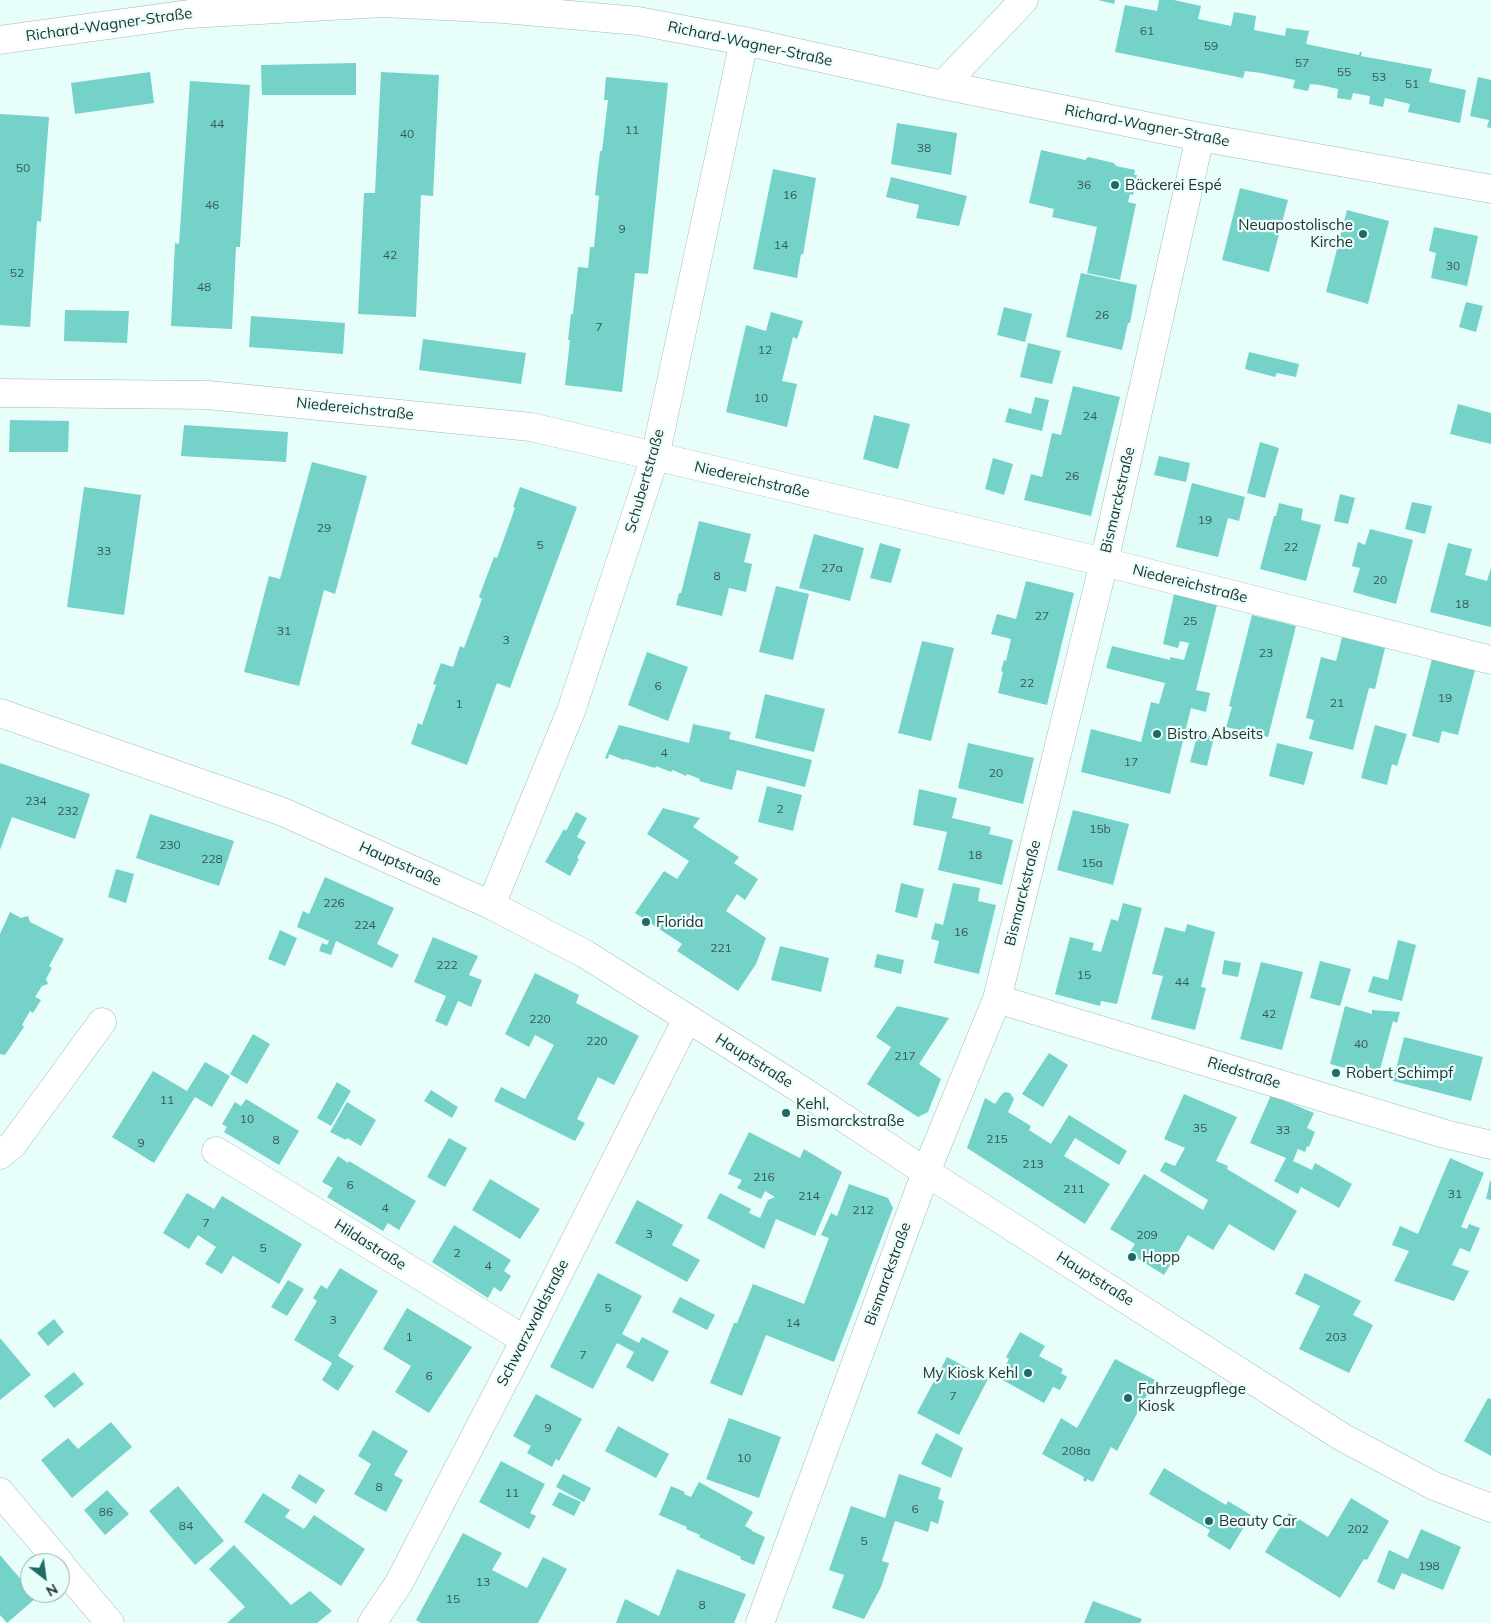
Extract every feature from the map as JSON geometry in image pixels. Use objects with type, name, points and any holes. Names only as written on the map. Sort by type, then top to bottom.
[{"type":"street","points":[[943,85],[1024,0]]},
{"type":"street","name":"Richard-Wagner-Straße","points":[[0,40],[189,14],[383,3],[504,9],[638,21],[744,41],[943,85],[1200,138],[1491,189]]},
{"type":"street","name":"Schubertstraße","points":[[491,905],[571,711],[655,457],[744,41]]},
{"type":"street","name":"Bismarckstraße","points":[[760,1623],[926,1172],[997,999],[1104,562],[1200,138]]},
{"type":"street","name":"Niedereichstraße","points":[[0,393],[208,395],[532,427],[1104,562],[1491,660]]},
{"type":"street","name":"Hauptstraße","points":[[0,713],[283,812],[491,905],[585,954],[1342,1437],[1434,1486],[1491,1508]]},
{"type":"street","name":"Riedstraße","points":[[997,999],[1446,1134],[1491,1145]]},
{"type":"street","name":"Schwarzwaldstraße","points":[[372,1623],[399,1583],[525,1340],[687,1019]]},
{"type":"street","points":[[0,1155],[13,1144],[102,1022]]},
{"type":"street","name":"Hildastraße","points":[[216,1150],[525,1340]]},
{"type":"street","points":[[0,1492],[52,1553]]},
{"type":"street","points":[[70,1575],[110,1623]]},
{"type":"building","points":[[1098,0],[1115,0],[1114,4]]},
{"type":"building","points":[[1159,0],[1174,0],[1201,6],[1198,19],[1231,26],[1234,12],[1256,16],[1254,30],[1285,36],[1286,28],[1309,31],[1306,44],[1359,55],[1362,52],[1361,56],[1432,69],[1429,82],[1466,90],[1460,123],[1408,112],[1410,104],[1385,98],[1383,107],[1369,104],[1370,96],[1353,93],[1351,100],[1337,98],[1338,89],[1320,85],[1310,84],[1308,91],[1293,88],[1295,80],[1261,73],[1245,71],[1243,78],[1115,52],[1125,5],[1157,11]]},
{"type":"building","points":[[356,63],[356,95],[262,95],[261,65]]},
{"type":"building","points":[[150,72],[154,103],[75,114],[71,83]]},
{"type":"building","points":[[381,72],[439,75],[433,196],[421,195],[416,317],[358,314],[364,193],[375,193]]},
{"type":"building","points":[[606,77],[668,83],[648,274],[635,273],[622,392],[565,385],[570,340],[568,340],[578,267],[588,268],[590,247],[594,247],[599,196],[595,195],[608,100],[604,100]]},
{"type":"building","points":[[1478,77],[1491,80],[1491,128],[1487,127],[1489,120],[1470,116]]},
{"type":"building","points":[[190,81],[250,85],[240,247],[236,247],[232,329],[171,326],[175,243],[179,244]]},
{"type":"building","points":[[0,114],[49,117],[41,222],[37,221],[30,327],[0,325]]},
{"type":"building","points":[[897,123],[957,133],[951,175],[891,164]]},
{"type":"building","points":[[1041,150],[1085,160],[1088,157],[1135,170],[1134,175],[1137,175],[1133,195],[1130,194],[1128,202],[1136,204],[1120,280],[1087,273],[1097,227],[1052,217],[1054,209],[1029,203]]},
{"type":"building","points":[[773,169],[816,178],[803,255],[801,254],[797,278],[753,269]]},
{"type":"building","points":[[891,177],[967,196],[959,226],[916,218],[919,205],[886,197]]},
{"type":"building","points":[[1240,188],[1288,200],[1269,272],[1222,260]]},
{"type":"building","points":[[1347,210],[1389,221],[1368,304],[1326,292]]},
{"type":"building","points":[[1434,227],[1478,236],[1467,286],[1431,278],[1436,253],[1429,251]]},
{"type":"building","points":[[1081,273],[1137,285],[1130,323],[1128,323],[1122,350],[1066,337]]},
{"type":"building","points":[[1466,302],[1483,306],[1476,332],[1459,327]]},
{"type":"building","points":[[1004,307],[1032,314],[1025,342],[997,335]]},
{"type":"building","points":[[65,310],[129,311],[127,343],[64,341]]},
{"type":"building","points":[[771,312],[803,321],[797,339],[793,337],[782,381],[797,384],[787,427],[726,412],[746,325],[766,331]]},
{"type":"building","points":[[251,316],[345,323],[343,354],[249,347]]},
{"type":"building","points":[[423,339],[526,353],[521,384],[419,370]]},
{"type":"building","points":[[1028,343],[1061,351],[1052,384],[1020,377]]},
{"type":"building","points":[[1249,352],[1299,364],[1296,377],[1277,373],[1275,377],[1245,369]]},
{"type":"building","points":[[1073,386],[1120,397],[1091,516],[1024,500],[1031,474],[1042,477],[1052,433],[1061,435]]},
{"type":"building","points":[[1035,397],[1049,400],[1042,431],[1005,422],[1009,408],[1031,414]]},
{"type":"building","points":[[1458,404],[1491,413],[1491,444],[1450,434]]},
{"type":"building","points":[[874,415],[910,424],[898,469],[863,459]]},
{"type":"building","points":[[10,420],[69,421],[68,452],[9,452]]},
{"type":"building","points":[[184,425],[288,432],[286,462],[181,456]]},
{"type":"building","points":[[1260,442],[1279,448],[1265,498],[1247,493]]},
{"type":"building","points":[[1159,456],[1190,463],[1186,482],[1154,475]]},
{"type":"building","points":[[993,458],[1013,464],[1004,495],[985,489]]},
{"type":"building","points":[[312,462],[367,476],[335,594],[324,590],[299,686],[244,672],[269,576],[280,579]]},
{"type":"building","points":[[1192,483],[1245,497],[1239,521],[1228,518],[1218,557],[1176,547]]},
{"type":"building","points":[[84,487],[141,495],[124,615],[67,607]]},
{"type":"building","points":[[520,487],[577,507],[510,688],[497,683],[467,765],[411,744],[418,723],[422,725],[436,685],[433,684],[441,663],[453,667],[460,646],[464,648],[482,599],[479,597],[494,557],[497,558],[515,508],[513,507]]},
{"type":"building","points":[[1340,494],[1355,498],[1348,524],[1334,521]]},
{"type":"building","points":[[1412,502],[1432,506],[1425,534],[1405,529]]},
{"type":"building","points":[[1279,503],[1303,509],[1301,520],[1321,525],[1306,581],[1260,569]]},
{"type":"building","points":[[699,521],[751,534],[744,562],[752,564],[746,592],[729,588],[722,616],[676,605],[679,593],[681,593]]},
{"type":"building","points":[[1370,529],[1413,540],[1396,604],[1353,592],[1360,568],[1352,566],[1358,542],[1365,545]]},
{"type":"building","points":[[814,534],[864,548],[850,601],[799,588]]},
{"type":"building","points":[[880,543],[901,549],[891,583],[870,578]]},
{"type":"building","points":[[1448,543],[1472,549],[1465,575],[1487,581],[1491,568],[1491,627],[1430,612]]},
{"type":"building","points":[[1026,581],[1074,593],[1047,705],[998,693],[1003,672],[1001,671],[1004,660],[1006,661],[1011,639],[991,634],[997,614],[1016,619]]},
{"type":"building","points":[[776,586],[809,594],[793,660],[759,652]]},
{"type":"building","points":[[1174,594],[1217,605],[1196,690],[1210,693],[1206,712],[1191,708],[1170,794],[1081,772],[1091,729],[1141,742],[1151,702],[1159,704],[1165,683],[1106,668],[1112,646],[1170,660],[1170,657],[1184,660],[1189,643],[1180,641],[1178,648],[1163,644]]},
{"type":"building","points":[[1252,615],[1296,626],[1268,737],[1226,727],[1232,707],[1229,706]]},
{"type":"building","points":[[1342,637],[1385,648],[1375,689],[1369,688],[1353,750],[1309,739],[1314,720],[1306,718],[1321,657],[1336,661]]},
{"type":"building","points":[[922,641],[954,648],[931,741],[898,733]]},
{"type":"building","points":[[647,652],[688,667],[668,721],[628,705]]},
{"type":"building","points":[[1432,659],[1475,670],[1458,735],[1442,731],[1439,743],[1412,736]]},
{"type":"building","points":[[765,694],[825,709],[814,752],[755,738]]},
{"type":"building","points":[[693,724],[731,732],[729,739],[812,760],[805,787],[737,770],[732,790],[699,781],[700,779],[687,774],[686,776],[673,770],[671,772],[656,766],[655,768],[609,754],[608,759],[605,758],[619,725],[689,743]]},
{"type":"building","points":[[1375,725],[1407,734],[1397,766],[1392,764],[1387,785],[1361,778]]},
{"type":"building","points":[[1198,733],[1214,737],[1207,766],[1190,762]]},
{"type":"building","points":[[968,743],[1034,758],[1023,804],[958,788]]},
{"type":"building","points":[[1277,743],[1313,752],[1304,785],[1269,776]]},
{"type":"building","points":[[0,763],[90,794],[75,839],[12,817],[0,850]]},
{"type":"building","points":[[767,786],[802,795],[793,831],[758,822]]},
{"type":"building","points":[[919,789],[957,798],[952,818],[991,827],[989,834],[1013,840],[1002,885],[938,870],[947,832],[913,825]]},
{"type":"building","points":[[663,808],[700,818],[693,827],[739,857],[734,863],[758,879],[745,900],[737,894],[726,911],[766,938],[756,964],[738,991],[677,951],[682,944],[635,913],[664,871],[677,879],[689,861],[647,834]]},
{"type":"building","points":[[1073,810],[1129,824],[1113,885],[1057,870]]},
{"type":"building","points":[[576,812],[587,818],[577,837],[586,842],[570,876],[545,862],[564,829],[566,831]]},
{"type":"building","points":[[150,814],[234,841],[219,886],[136,858]]},
{"type":"building","points":[[116,869],[134,874],[126,903],[108,897]]},
{"type":"building","points":[[325,877],[394,908],[377,944],[399,955],[392,968],[336,941],[331,955],[319,951],[322,943],[327,945],[329,941],[297,927],[303,911],[309,914]]},
{"type":"building","points":[[901,883],[924,889],[917,918],[895,912]]},
{"type":"building","points":[[953,883],[980,888],[978,901],[996,905],[979,974],[934,963],[939,941],[931,939],[935,923],[943,925]]},
{"type":"building","points":[[1123,903],[1142,908],[1117,1004],[1101,1001],[1100,1006],[1055,994],[1070,937],[1094,943],[1092,950],[1101,952],[1111,919],[1118,921]]},
{"type":"building","points":[[10,912],[21,918],[28,916],[30,922],[64,939],[49,966],[52,968],[46,979],[48,984],[42,986],[35,997],[41,1000],[33,1013],[30,1011],[22,1025],[24,1027],[5,1055],[0,1054],[0,934]]},
{"type":"building","points":[[1187,924],[1215,932],[1201,987],[1206,988],[1195,1030],[1151,1019],[1163,976],[1152,974],[1165,927],[1185,932]]},
{"type":"building","points":[[280,930],[297,938],[285,966],[268,959]]},
{"type":"building","points":[[433,937],[478,956],[469,975],[482,980],[471,1007],[458,1001],[447,1026],[435,1021],[446,996],[414,982]]},
{"type":"building","points":[[1398,940],[1416,945],[1402,1001],[1368,992],[1373,976],[1388,980]]},
{"type":"building","points":[[780,946],[829,958],[821,992],[771,980]]},
{"type":"building","points":[[877,954],[904,960],[901,974],[874,967]]},
{"type":"building","points":[[1224,960],[1241,963],[1238,977],[1222,974]]},
{"type":"building","points":[[1320,961],[1351,969],[1340,1006],[1310,998]]},
{"type":"building","points":[[1261,962],[1303,972],[1282,1050],[1240,1039]]},
{"type":"building","points":[[535,973],[579,995],[576,1003],[639,1036],[614,1085],[598,1077],[577,1119],[585,1123],[575,1141],[494,1101],[501,1087],[525,1099],[554,1045],[535,1035],[529,1047],[505,1034]]},
{"type":"building","points":[[897,1006],[949,1018],[919,1064],[941,1079],[928,1112],[918,1117],[867,1084],[891,1047],[876,1037]]},
{"type":"building","points":[[1345,1006],[1372,1014],[1372,1010],[1400,1012],[1397,1023],[1393,1021],[1378,1077],[1330,1064]]},
{"type":"building","points":[[253,1034],[270,1044],[247,1084],[230,1074]]},
{"type":"building","points":[[1404,1037],[1483,1057],[1471,1101],[1393,1081]]},
{"type":"building","points":[[1049,1053],[1068,1065],[1043,1107],[1022,1094]]},
{"type":"building","points":[[205,1062],[230,1076],[212,1107],[195,1097],[154,1163],[112,1137],[153,1071],[187,1091]]},
{"type":"building","points":[[337,1082],[351,1091],[331,1126],[317,1118]]},
{"type":"building","points":[[431,1090],[458,1107],[452,1118],[424,1101]]},
{"type":"building","points":[[1005,1092],[1010,1093],[1014,1099],[1008,1112],[1031,1126],[1029,1130],[1051,1144],[1069,1115],[1127,1151],[1119,1165],[1075,1138],[1064,1156],[1110,1184],[1085,1224],[967,1148],[985,1098],[995,1104]]},
{"type":"building","points":[[1184,1094],[1237,1117],[1216,1161],[1228,1166],[1227,1169],[1297,1211],[1274,1251],[1229,1224],[1213,1250],[1188,1235],[1164,1275],[1129,1253],[1135,1244],[1110,1229],[1144,1174],[1203,1210],[1208,1200],[1160,1171],[1165,1162],[1175,1166],[1185,1148],[1164,1139]]},
{"type":"building","points":[[1271,1095],[1314,1113],[1307,1128],[1315,1132],[1309,1147],[1307,1146],[1305,1152],[1298,1149],[1293,1161],[1312,1170],[1315,1163],[1352,1184],[1339,1208],[1301,1187],[1298,1194],[1274,1181],[1286,1158],[1250,1143]]},
{"type":"building","points":[[246,1099],[299,1131],[279,1165],[224,1132],[227,1127],[222,1124],[235,1102],[241,1106]]},
{"type":"building","points":[[347,1102],[376,1120],[361,1146],[347,1138],[346,1140],[330,1132]]},
{"type":"building","points":[[749,1132],[800,1158],[804,1149],[842,1172],[815,1236],[776,1219],[764,1249],[707,1218],[720,1193],[751,1209],[749,1213],[760,1218],[768,1200],[775,1197],[765,1191],[761,1199],[737,1188],[742,1180],[728,1174]]},
{"type":"building","points":[[449,1138],[467,1148],[445,1187],[427,1177]]},
{"type":"building","points":[[338,1156],[416,1201],[399,1230],[388,1223],[383,1231],[327,1197],[333,1188],[322,1182]]},
{"type":"building","points":[[1450,1158],[1484,1173],[1461,1227],[1467,1229],[1469,1224],[1480,1228],[1470,1252],[1460,1248],[1452,1265],[1469,1271],[1454,1301],[1394,1281],[1409,1251],[1392,1245],[1400,1226],[1418,1234]]},
{"type":"building","points":[[490,1179],[540,1209],[520,1239],[472,1210]]},
{"type":"building","points":[[1491,1181],[1491,1200],[1486,1199]]},
{"type":"building","points":[[849,1184],[888,1198],[893,1208],[834,1362],[766,1335],[742,1396],[710,1383],[734,1323],[737,1323],[753,1284],[804,1304],[829,1238],[821,1235],[831,1213],[837,1216]]},
{"type":"building","points":[[187,1193],[214,1209],[222,1196],[302,1244],[279,1284],[233,1256],[222,1274],[205,1264],[216,1247],[198,1235],[189,1249],[163,1233]]},
{"type":"building","points":[[637,1200],[683,1225],[672,1245],[700,1260],[687,1282],[615,1243]]},
{"type":"building","points":[[454,1225],[511,1260],[504,1271],[511,1276],[501,1292],[494,1287],[488,1298],[432,1262]]},
{"type":"building","points":[[340,1268],[378,1291],[338,1356],[354,1366],[338,1391],[322,1380],[332,1363],[294,1340],[317,1301],[313,1298],[321,1285],[327,1289]]},
{"type":"building","points":[[598,1273],[642,1296],[622,1334],[639,1343],[642,1337],[669,1351],[653,1382],[626,1367],[634,1352],[617,1343],[593,1389],[550,1367]]},
{"type":"building","points":[[1305,1273],[1361,1301],[1353,1315],[1373,1325],[1349,1373],[1299,1349],[1320,1306],[1295,1294]]},
{"type":"building","points":[[288,1280],[304,1289],[287,1316],[271,1307]]},
{"type":"building","points":[[680,1297],[715,1315],[707,1330],[672,1312]]},
{"type":"building","points":[[407,1308],[472,1347],[429,1413],[395,1392],[411,1366],[383,1349]]},
{"type":"building","points":[[54,1319],[64,1332],[48,1346],[37,1333]]},
{"type":"building","points":[[1020,1332],[1045,1346],[1039,1356],[1063,1369],[1061,1373],[1067,1377],[1060,1390],[1053,1387],[1044,1403],[999,1378],[1009,1359],[1006,1357]]},
{"type":"building","points":[[0,1338],[31,1375],[0,1400]]},
{"type":"building","points":[[947,1357],[988,1379],[959,1435],[917,1413]]},
{"type":"building","points":[[1115,1359],[1155,1380],[1117,1451],[1111,1447],[1093,1482],[1087,1479],[1086,1482],[1083,1480],[1084,1477],[1042,1454],[1061,1418],[1077,1428]]},
{"type":"building","points":[[74,1372],[84,1384],[54,1408],[44,1396]]},
{"type":"building","points":[[536,1394],[582,1419],[559,1461],[556,1459],[552,1467],[527,1453],[531,1446],[513,1436]]},
{"type":"building","points":[[1488,1398],[1491,1399],[1491,1456],[1464,1441]]},
{"type":"building","points":[[729,1418],[781,1437],[759,1498],[706,1479]]},
{"type":"building","points":[[111,1422],[132,1447],[72,1498],[41,1460],[68,1438],[78,1449]]},
{"type":"building","points":[[618,1426],[669,1454],[656,1478],[605,1451]]},
{"type":"building","points":[[373,1430],[408,1451],[394,1475],[403,1480],[386,1512],[354,1494],[371,1464],[358,1456]]},
{"type":"building","points":[[936,1433],[963,1448],[951,1478],[921,1464]]},
{"type":"building","points":[[501,1461],[545,1484],[530,1513],[536,1516],[529,1529],[479,1502]]},
{"type":"building","points":[[1164,1468],[1226,1505],[1228,1501],[1251,1515],[1230,1550],[1207,1536],[1210,1530],[1149,1494]]},
{"type":"building","points":[[299,1474],[325,1490],[316,1504],[291,1488]]},
{"type":"building","points":[[563,1474],[591,1488],[584,1502],[556,1487]]},
{"type":"building","points":[[899,1474],[941,1488],[938,1499],[944,1501],[938,1524],[931,1521],[928,1532],[895,1521],[882,1561],[889,1563],[881,1587],[864,1619],[832,1608],[844,1575],[829,1570],[851,1506],[885,1518]]},
{"type":"building","points":[[699,1482],[753,1512],[745,1526],[765,1537],[754,1565],[699,1537],[700,1535],[686,1529],[687,1527],[659,1515],[671,1486],[691,1497]]},
{"type":"building","points":[[178,1486],[224,1541],[195,1565],[149,1511]]},
{"type":"building","points":[[107,1490],[129,1514],[105,1535],[84,1510]]},
{"type":"building","points":[[559,1492],[581,1502],[574,1516],[552,1505]]},
{"type":"building","points":[[263,1493],[290,1510],[285,1517],[304,1529],[314,1515],[365,1549],[341,1586],[244,1522]]},
{"type":"building","points":[[1351,1498],[1389,1521],[1367,1560],[1364,1559],[1340,1598],[1265,1552],[1289,1513],[1328,1537]]},
{"type":"building","points":[[1421,1529],[1461,1547],[1443,1590],[1402,1573],[1394,1590],[1377,1582],[1389,1550],[1408,1559]]},
{"type":"building","points":[[463,1533],[502,1553],[492,1570],[527,1588],[543,1557],[567,1569],[538,1623],[421,1623],[416,1620]]},
{"type":"building","points":[[234,1545],[291,1605],[310,1591],[332,1611],[317,1623],[227,1623],[245,1607],[209,1569]]},
{"type":"building","points":[[0,1555],[20,1578],[20,1603],[30,1603],[7,1623],[0,1615]]},
{"type":"building","points":[[677,1569],[746,1594],[734,1623],[616,1623],[625,1599],[659,1616]]},
{"type":"building","points":[[1093,1601],[1142,1619],[1140,1623],[1084,1623]]},
{"type":"place","name":"Bäckerei Espé","points":[[1115,185]]},
{"type":"place","name":"Neuapostolische Kirche","points":[[1363,234]]},
{"type":"place","name":"Bistro Abseits","points":[[1157,734]]},
{"type":"place","name":"Florida","points":[[646,922]]},
{"type":"place","name":"Robert Schimpf","points":[[1336,1073]]},
{"type":"place","name":"Kehl, Bismarckstraße","points":[[786,1113]]},
{"type":"place","name":"Hopp","points":[[1132,1257]]},
{"type":"place","name":"My Kiosk Kehl","points":[[1028,1373]]},
{"type":"place","name":"Fahrzeugpflege Kiosk","points":[[1128,1398]]},
{"type":"place","name":"Beauty Car","points":[[1209,1521]]}]
